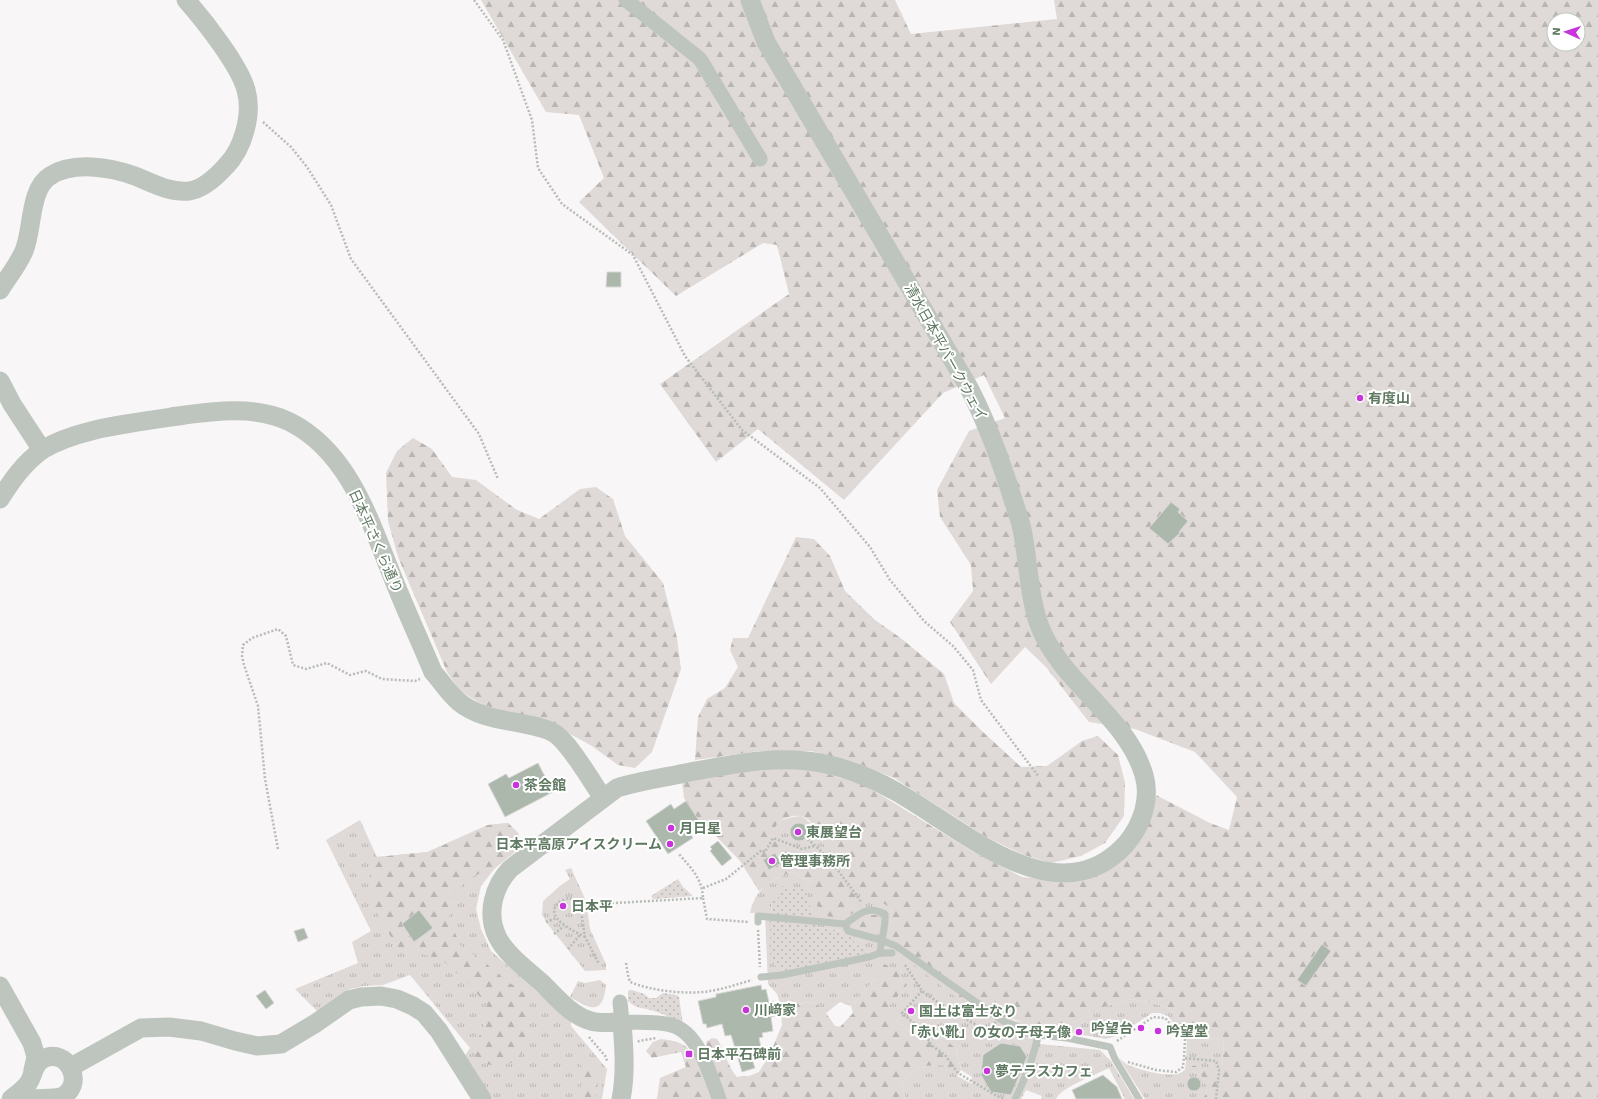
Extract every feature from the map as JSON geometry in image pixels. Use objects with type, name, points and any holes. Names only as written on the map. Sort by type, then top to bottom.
[{"type":"street","points":[[0,290],[16,266],[24,250],[29,234],[36,197],[42,182],[50,176],[60,171],[78,168],[104,168],[133,175],[163,188],[177,191],[191,191],[216,177],[230,162],[240,147],[245,129],[248,108],[246,90],[239,74],[228,56],[186,0]]},
{"type":"street","points":[[626,0],[700,59],[760,159]]},
{"type":"street","name":"清水日本平パークウェイ","points":[[622,1022],[592,1022],[571,1011],[506,949],[497,936],[493,922],[493,905],[496,890],[501,878],[510,869],[617,788],[720,766],[760,761],[805,760],[845,769],[865,776],[919,805],[978,844],[1008,859],[1046,872],[1076,872],[1087,869],[1119,851],[1138,828],[1144,810],[1146,795],[1145,779],[1141,765],[1132,746],[1118,728],[1065,670],[1042,634],[1036,618],[1021,524],[997,448],[984,417],[968,386],[766,42],[750,0]]},
{"type":"street","points":[[0,381],[12,404],[42,450]]},
{"type":"street","name":"日本平さくら通り","points":[[0,499],[20,470],[42,450],[55,442],[97,430],[214,412],[242,411],[266,415],[289,422],[307,432],[322,445],[345,474],[361,500],[395,584],[436,675],[458,702],[471,710],[488,717],[533,726],[553,732],[565,742],[602,798]]},
{"type":"street","points":[[0,986],[32,1043],[36,1057],[33,1073],[33,1083],[36,1090],[41,1095],[39,1098],[61,1097],[67,1093],[74,1081],[71,1067],[67,1062],[62,1058],[55,1056],[48,1057],[42,1059],[33,1073],[27,1085],[11,1099]]},
{"type":"street","points":[[71,1067],[141,1028],[169,1027],[200,1031],[257,1046],[280,1044],[316,1023],[349,1000],[361,997],[381,996],[397,999],[424,1013],[439,1031],[482,1099]]},
{"type":"street","points":[[620,1002],[624,1046],[624,1084],[621,1099]]},
{"type":"street","points":[[622,1022],[672,1025],[682,1030],[694,1040],[719,1099]]},
{"type":"street","points":[[24,1028],[48,1057]]},
{"type":"lane","points":[[758,922],[758,916],[845,924],[867,910],[876,910],[885,914],[886,923],[881,940],[880,953]]},
{"type":"lane","points":[[845,924],[848,931],[881,940],[896,946],[1003,1021],[1038,1035],[1067,1038],[1110,1047],[1114,1059],[1139,1099]]},
{"type":"lane","points":[[761,977],[782,975],[853,961],[880,953],[892,952]]},
{"type":"lane","points":[[1015,1099],[1036,1048],[1038,1035]]},
{"type":"path","points":[[474,0],[503,40],[532,120],[538,168],[562,204],[633,256],[685,356],[737,424],[742,430],[820,488],[870,548],[890,580],[924,621],[953,646],[973,670],[981,700],[1038,777]]},
{"type":"path","points":[[248,108],[291,147],[306,166],[331,205],[351,259],[479,434],[498,479]]},
{"type":"path","points":[[278,849],[264,771],[258,706],[244,665],[242,656],[243,645],[252,638],[278,629],[286,636],[293,665],[306,669],[327,663],[350,676],[366,670],[382,679],[415,681],[436,675]]},
{"type":"path","points":[[798,832],[807,838],[837,867],[867,910]]},
{"type":"path","points":[[703,888],[726,879],[762,850],[765,852],[774,838],[802,849],[814,846]]},
{"type":"path","points":[[626,963],[630,982],[642,987],[691,993],[710,991],[761,977],[758,922],[707,919],[703,898],[703,888],[699,879],[678,853]]},
{"type":"path","points":[[585,937],[564,926],[556,918],[554,910],[558,903],[569,898],[576,900],[580,905],[585,937],[599,964]]},
{"type":"path","points":[[580,905],[703,898]]},
{"type":"path","points":[[546,922],[556,918]]},
{"type":"path","points":[[554,934],[564,926]]},
{"type":"path","points":[[568,949],[580,935]]},
{"type":"path","points":[[892,952],[900,959],[922,991],[943,1006],[989,1032]]},
{"type":"path","points":[[922,991],[902,1013],[916,1025],[922,1027],[932,1045],[945,1055],[958,1073],[1004,1099]]},
{"type":"path","points":[[1153,1017],[1165,1018],[1185,1040],[1183,1067],[1176,1072],[1156,1070],[1129,1063],[1110,1047],[1121,1037],[1153,1017]]},
{"type":"path","points":[[588,1036],[606,1057],[608,1064]]},
{"type":"path","points":[[637,1045],[639,1041],[660,1037]]},
{"type":"path","points":[[1184,1058],[1216,1061],[1219,1070],[1216,1099]]},
{"type":"green space","points":[[481,0],[895,0],[911,34],[1057,19],[1054,0],[1598,0],[1598,1099],[1202,1099],[1207,1093],[1205,1081],[1200,1075],[1192,1071],[1192,1066],[1201,1067],[1216,1073],[1222,1069],[1224,1041],[1215,1038],[1206,1041],[1195,1039],[1190,1035],[1186,1023],[1169,1008],[1153,1003],[1130,999],[1104,1007],[1067,1026],[1043,1028],[1006,1017],[1001,1025],[991,1024],[894,950],[890,928],[892,909],[880,901],[866,902],[838,865],[809,820],[803,816],[789,817],[779,822],[774,830],[773,835],[775,841],[804,852],[835,870],[861,904],[859,910],[845,917],[820,916],[811,882],[791,872],[775,879],[759,891],[740,861],[715,835],[704,829],[684,798],[682,781],[758,768],[814,770],[865,785],[970,850],[1022,877],[1069,882],[1094,871],[1146,828],[1156,795],[1210,823],[1229,830],[1237,797],[1195,752],[1135,729],[1089,722],[1046,667],[1025,647],[991,684],[950,622],[973,591],[971,565],[940,517],[937,490],[969,431],[1005,418],[984,375],[943,393],[844,500],[758,429],[716,462],[660,384],[789,294],[777,245],[763,243],[676,296],[579,202],[604,178],[579,115],[546,112]]},
{"type":"green space","points":[[413,438],[432,449],[452,477],[476,480],[517,510],[539,519],[580,489],[596,487],[613,499],[625,536],[663,583],[677,638],[681,669],[652,752],[635,768],[618,765],[592,746],[570,734],[557,724],[483,705],[460,691],[447,672],[398,557],[388,521],[386,473],[397,451]]},
{"type":"green space","points":[[796,537],[814,539],[830,556],[845,591],[875,620],[902,639],[944,674],[954,703],[1021,767],[1047,766],[1082,741],[1098,736],[1118,755],[1125,783],[1124,816],[1105,843],[1081,856],[1051,863],[1024,855],[988,838],[894,778],[857,763],[811,751],[760,751],[695,760],[698,717],[707,699],[725,688],[738,667],[730,650],[733,638],[748,638]]},
{"type":"green space","points":[[801,816],[808,820],[822,838],[865,885],[892,909],[890,928],[944,987],[991,1024],[1006,1017],[1016,1021],[1068,1025],[1104,1007],[1130,999],[1153,1003],[1169,1008],[1186,1023],[1190,1035],[1206,1041],[1215,1038],[1224,1041],[1222,1069],[1216,1073],[1209,1072],[1203,1068],[1192,1071],[1204,1079],[1207,1093],[1202,1099],[1145,1099],[1119,1058],[1131,1066],[1147,1071],[1166,1074],[1181,1073],[1185,1069],[1186,1063],[1187,1041],[1168,1016],[1160,1013],[1152,1013],[1119,1035],[1106,1039],[1044,1028],[1040,1044],[1100,1050],[1111,1061],[1134,1099],[1125,1099],[1109,1068],[1064,1090],[1056,1099],[1041,1099],[1042,1096],[1026,1090],[1021,1099],[906,1099],[901,1084],[916,1069],[925,1066],[951,1064],[957,1076],[972,1084],[972,1077],[961,1070],[956,1049],[918,1038],[885,1010],[907,985],[884,964],[876,978],[851,1006],[840,1002],[826,1013],[813,1002],[781,1006],[777,994],[768,984],[765,914],[750,913],[755,898],[759,892],[776,879],[791,872],[811,882],[804,852],[775,841],[773,835],[773,829],[779,822],[784,819]],"holes":[[[772,901],[777,901],[816,927],[842,931],[841,935],[854,944],[866,949],[770,958],[770,922]]]},
{"type":"green space","points":[[360,820],[377,857],[427,852],[488,825],[508,823],[518,833],[522,846],[495,868],[481,886],[476,909],[481,929],[491,951],[571,1022],[571,1026],[607,1069],[602,1099],[492,1099],[464,1057],[470,1048],[410,975],[383,985],[364,986],[350,989],[318,1012],[295,989],[358,963],[352,942],[371,931],[326,840]]},
{"type":"green space","points":[[508,823],[518,833],[522,846],[495,868],[471,877],[454,893],[449,918],[460,945],[484,962],[509,983],[525,991],[530,1006],[527,1044],[517,1061],[497,1067],[478,1061],[473,1047],[483,1029],[487,1005],[468,983],[441,959],[398,948],[384,926],[373,904],[369,882],[371,870],[377,857],[428,852],[488,825]]},
{"type":"green space","points":[[571,868],[586,901],[590,929],[606,964],[606,970],[585,971],[546,922],[542,914],[543,901],[570,879],[565,870]]},
{"type":"green space","points":[[678,879],[683,887],[693,896],[653,899],[651,896]]},
{"type":"green space","points":[[782,886],[805,889],[816,927],[842,931],[841,935],[854,938],[854,944],[867,949],[866,954],[788,971],[777,968],[770,958],[770,922],[772,901],[777,901]]},
{"type":"green space","points":[[868,915],[878,916],[881,922],[880,928],[850,926],[851,923]]},
{"type":"green space","points":[[884,964],[898,970],[907,985],[886,1010],[917,1038],[927,1030],[942,1036],[956,1049],[961,1070],[957,1076],[942,1065],[925,1066],[916,1069],[901,1084],[906,1099],[726,1099],[707,1049],[706,1042],[712,1038],[717,1039],[737,1077],[749,1076],[759,1072],[770,1054],[782,1025],[781,1006],[813,1002],[826,1013],[835,1026],[840,1027],[853,1013],[851,1006],[876,978]]},
{"type":"green space","points":[[600,980],[606,985],[602,1001],[599,1005],[590,1007],[570,997],[578,981],[585,983]]},
{"type":"green space","points":[[632,990],[644,994],[649,998],[656,998],[663,993],[677,995],[679,997],[683,1025],[662,1014],[632,1004],[628,1001],[628,991]]},
{"type":"green space","points":[[661,1039],[679,1043],[690,1050],[704,1078],[711,1099],[657,1099],[660,1078],[686,1067],[681,1052],[652,1058],[646,1051],[653,1042]]},
{"type":"green space","points":[[577,1051],[600,1071],[595,1099],[580,1099],[583,1069],[575,1054]]},
{"type":"building","points":[[607,272],[621,272],[621,287],[606,287]]},
{"type":"building","points":[[1171,502],[1180,509],[1178,512],[1188,521],[1179,532],[1180,533],[1168,544],[1149,528]]},
{"type":"building","name":"茶会館","points":[[538,763],[553,792],[505,817],[488,784],[506,774],[509,778]]},
{"type":"building","points":[[686,801],[702,825],[690,833],[693,838],[668,854],[646,821],[671,804],[674,809]]},
{"type":"building","points":[[795,823],[803,823],[808,828],[806,839],[803,841],[795,841],[790,836],[790,828]]},
{"type":"building","points":[[718,841],[732,858],[722,866],[710,851],[712,849],[710,847]]},
{"type":"building","name":"管理事務所","points":[[775,853],[781,863],[769,870],[763,860]]},
{"type":"building","points":[[419,910],[433,928],[414,942],[402,924]]},
{"type":"building","points":[[304,928],[308,938],[298,942],[294,931]]},
{"type":"building","points":[[1322,944],[1331,951],[1306,986],[1297,980]]},
{"type":"building","points":[[761,985],[762,990],[766,989],[769,1002],[773,1001],[776,1013],[775,1016],[771,1017],[773,1031],[762,1033],[763,1037],[759,1038],[763,1056],[752,1059],[755,1068],[742,1072],[731,1035],[725,1036],[722,1024],[707,1028],[706,1024],[703,1024],[698,1001],[716,997],[716,994]]},
{"type":"building","points":[[265,990],[274,1003],[266,1009],[256,996]]},
{"type":"building","points":[[1001,1043],[1020,1046],[1027,1057],[1011,1095],[991,1092],[981,1075],[983,1055]]},
{"type":"building","points":[[1103,1075],[1117,1087],[1122,1099],[1076,1099],[1072,1090]]},
{"type":"building","points":[[1191,1077],[1197,1077],[1201,1081],[1201,1087],[1197,1091],[1191,1091],[1187,1087],[1187,1081]]},
{"type":"place","name":"有度山","points":[[1360,398]]},
{"type":"place","name":"茶会館","points":[[516,785]]},
{"type":"place","name":"月日星","points":[[671,828]]},
{"type":"place","name":"東展望台","points":[[798,832]]},
{"type":"place","name":"日本平高原アイスクリーム","points":[[670,844]]},
{"type":"place","name":"管理事務所","points":[[772,861]]},
{"type":"place","name":"日本平","points":[[563,906]]},
{"type":"place","name":"川﨑家","points":[[746,1010]]},
{"type":"place","name":"国土は富士なり","points":[[911,1011]]},
{"type":"place","name":"吟望台","points":[[1141,1028]]},
{"type":"place","name":"吟望堂","points":[[1158,1031]]},
{"type":"place","name":"「赤い靴」の女の子母子像","points":[[1079,1032]]},
{"type":"place","name":"日本平石碑前","points":[[689,1054]]},
{"type":"place","name":"夢テラスカフェ","points":[[987,1071]]}]
